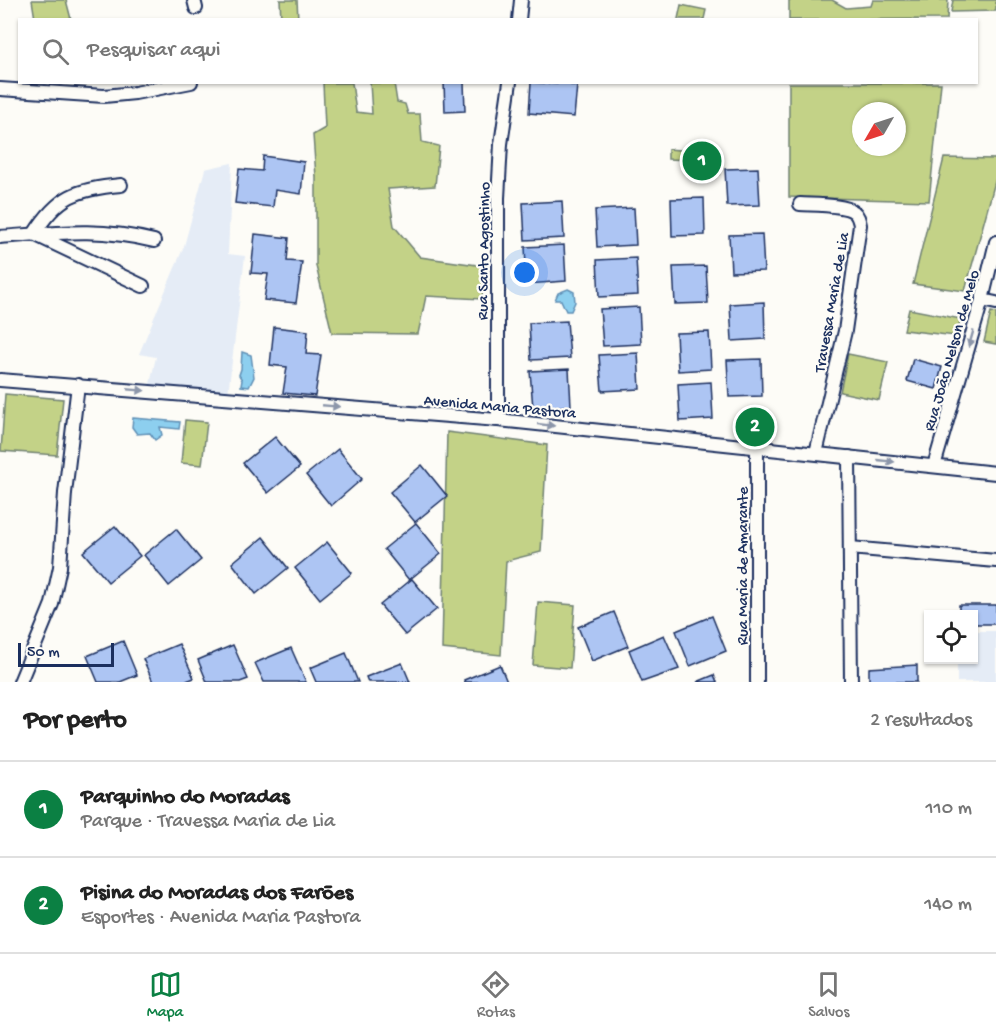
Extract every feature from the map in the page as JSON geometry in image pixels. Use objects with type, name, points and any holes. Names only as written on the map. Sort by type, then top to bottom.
[{"type":"street","points":[[519,18],[521,0]]},
{"type":"street","points":[[0,89],[104,96],[135,93],[181,84]]},
{"type":"street","name":"Rua Santo Agostinho","points":[[498,420],[498,198],[501,144],[510,84]]},
{"type":"street","points":[[34,234],[47,213],[68,197],[84,190],[121,185]]},
{"type":"street","name":"Travessa Maria de Lia","points":[[800,204],[846,208],[854,211],[860,225],[844,331],[816,453]]},
{"type":"street","points":[[0,237],[81,231],[107,232],[154,241]]},
{"type":"street","points":[[34,234],[143,286]]},
{"type":"street","name":"Rua João Nelson de Melo","points":[[934,466],[982,300],[996,242]]},
{"type":"street","points":[[982,300],[996,303]]},
{"type":"street","name":"Avenida Maria Pastora","points":[[0,380],[498,420],[996,473]]},
{"type":"street","points":[[20,682],[52,604],[60,567],[65,493],[78,385]]},
{"type":"street","name":"Rua Maria de Amarante","points":[[757,449],[757,682]]},
{"type":"street","points":[[849,457],[851,682]]},
{"type":"street","points":[[850,548],[996,561]]},
{"type":"shaded area","points":[[232,163],[228,254],[245,256],[228,394],[150,384],[156,357],[139,354],[184,246],[205,169]]},
{"type":"shaded area","points":[[978,631],[996,631],[996,682],[957,682],[957,664],[978,664]]},
{"type":"green space","points":[[32,0],[66,0],[71,18],[35,18]]},
{"type":"green space","points":[[280,0],[297,0],[298,18],[281,18]]},
{"type":"green space","points":[[789,0],[832,0],[846,8],[871,6],[873,0],[948,0],[947,18],[789,18]]},
{"type":"green space","points":[[953,0],[996,0],[996,11],[951,12]]},
{"type":"green space","points":[[681,5],[706,10],[704,18],[678,18]]},
{"type":"green space","points":[[323,84],[352,84],[356,112],[372,114],[370,84],[394,84],[397,102],[405,104],[408,114],[420,114],[422,142],[439,146],[435,186],[388,189],[394,226],[420,257],[484,266],[482,299],[426,296],[418,334],[332,333],[316,266],[316,177],[313,135],[325,128]]},
{"type":"green space","points":[[789,84],[941,84],[929,201],[789,197]]},
{"type":"green space","points":[[668,149],[690,151],[690,160],[668,159]]},
{"type":"green space","points":[[698,151],[721,155],[720,174],[695,173]]},
{"type":"green space","points":[[944,158],[996,159],[996,178],[965,291],[913,284]]},
{"type":"green space","points":[[909,309],[961,319],[956,336],[904,330]]},
{"type":"green space","points":[[991,312],[996,313],[996,344],[984,342]]},
{"type":"green space","points":[[848,354],[888,362],[879,400],[840,392]]},
{"type":"green space","points":[[5,394],[63,399],[57,455],[1,451]]},
{"type":"green space","points":[[185,420],[207,422],[202,465],[181,463]]},
{"type":"green space","points":[[447,432],[547,445],[541,552],[506,561],[501,655],[442,649]]},
{"type":"green space","points":[[538,602],[575,605],[570,668],[533,665]]},
{"type":"water","points":[[568,289],[574,292],[575,302],[571,311],[566,311],[561,300],[555,300],[558,293]]},
{"type":"water","points":[[242,352],[251,355],[254,377],[249,387],[241,386],[242,380],[239,375]]},
{"type":"water","points":[[133,418],[180,422],[179,429],[160,427],[162,435],[155,440],[150,433],[137,434],[132,427]]},
{"type":"building","points":[[444,84],[464,84],[465,111],[445,112]]},
{"type":"building","points":[[531,84],[577,85],[574,117],[529,113]]},
{"type":"building","points":[[263,156],[304,162],[301,194],[275,190],[273,207],[235,203],[239,169],[262,171]]},
{"type":"building","points":[[758,168],[760,205],[727,206],[725,169]]},
{"type":"building","points":[[704,198],[705,235],[672,236],[671,199]]},
{"type":"building","points":[[562,201],[564,238],[525,240],[523,203]]},
{"type":"building","points":[[634,208],[636,245],[597,247],[595,210]]},
{"type":"building","points":[[255,234],[289,238],[287,261],[302,262],[296,303],[264,300],[268,274],[251,273]]},
{"type":"building","points":[[762,234],[764,271],[731,272],[729,235]]},
{"type":"building","points":[[564,245],[566,281],[527,284],[525,247]]},
{"type":"building","points":[[636,258],[638,295],[599,297],[597,260]]},
{"type":"building","points":[[706,266],[708,303],[675,304],[673,267]]},
{"type":"building","points":[[764,302],[765,339],[732,341],[730,304]]},
{"type":"building","points":[[639,307],[641,344],[603,346],[600,309]]},
{"type":"building","points":[[567,321],[570,358],[531,360],[529,323]]},
{"type":"building","points":[[274,327],[308,331],[306,354],[321,355],[315,396],[283,393],[287,367],[270,365]]},
{"type":"building","points":[[709,332],[711,369],[678,371],[676,333]]},
{"type":"building","points":[[638,353],[640,389],[602,391],[599,355]]},
{"type":"building","points":[[761,359],[762,396],[729,397],[727,360]]},
{"type":"building","points":[[913,359],[942,367],[936,389],[907,381]]},
{"type":"building","points":[[569,369],[571,406],[533,408],[530,371]]},
{"type":"building","points":[[711,382],[713,419],[680,421],[678,384]]},
{"type":"building","points":[[275,437],[300,467],[268,493],[243,463]]},
{"type":"building","points":[[338,449],[362,479],[331,506],[306,475]]},
{"type":"building","points":[[422,465],[447,496],[415,522],[390,492]]},
{"type":"building","points":[[416,523],[441,554],[409,580],[384,549]]},
{"type":"building","points":[[115,526],[140,556],[108,582],[83,552]]},
{"type":"building","points":[[176,529],[201,560],[169,586],[144,555]]},
{"type":"building","points":[[263,537],[288,568],[256,594],[232,563]]},
{"type":"building","points":[[327,542],[352,573],[320,599],[295,568]]},
{"type":"building","points":[[412,579],[437,609],[405,635],[380,605]]},
{"type":"building","points":[[959,605],[996,605],[996,624],[978,624],[978,610],[959,610]]},
{"type":"building","points":[[614,612],[628,646],[592,661],[578,627]]},
{"type":"building","points":[[712,616],[726,651],[690,666],[676,631]]},
{"type":"building","points":[[664,635],[679,669],[642,682],[629,650]]},
{"type":"building","points":[[123,641],[137,675],[120,682],[98,682],[87,656]]},
{"type":"building","points":[[179,644],[194,678],[184,682],[153,682],[143,659]]},
{"type":"building","points":[[233,645],[248,679],[240,682],[207,682],[198,660]]},
{"type":"building","points":[[291,648],[306,682],[264,682],[255,663]]},
{"type":"building","points":[[346,653],[358,682],[316,682],[310,668]]},
{"type":"building","points":[[402,663],[410,682],[368,682],[366,677]]},
{"type":"building","points":[[500,665],[507,682],[465,682],[464,680]]},
{"type":"building","points":[[917,665],[917,682],[869,682],[869,668]]},
{"type":"building","points":[[714,675],[717,682],[697,682]]},
{"type":"place","name":"Parquinho do Moradas","points":[[702,161]]},
{"type":"place","name":"Pisina do Moradas dos Farões","points":[[755,427]]}]
